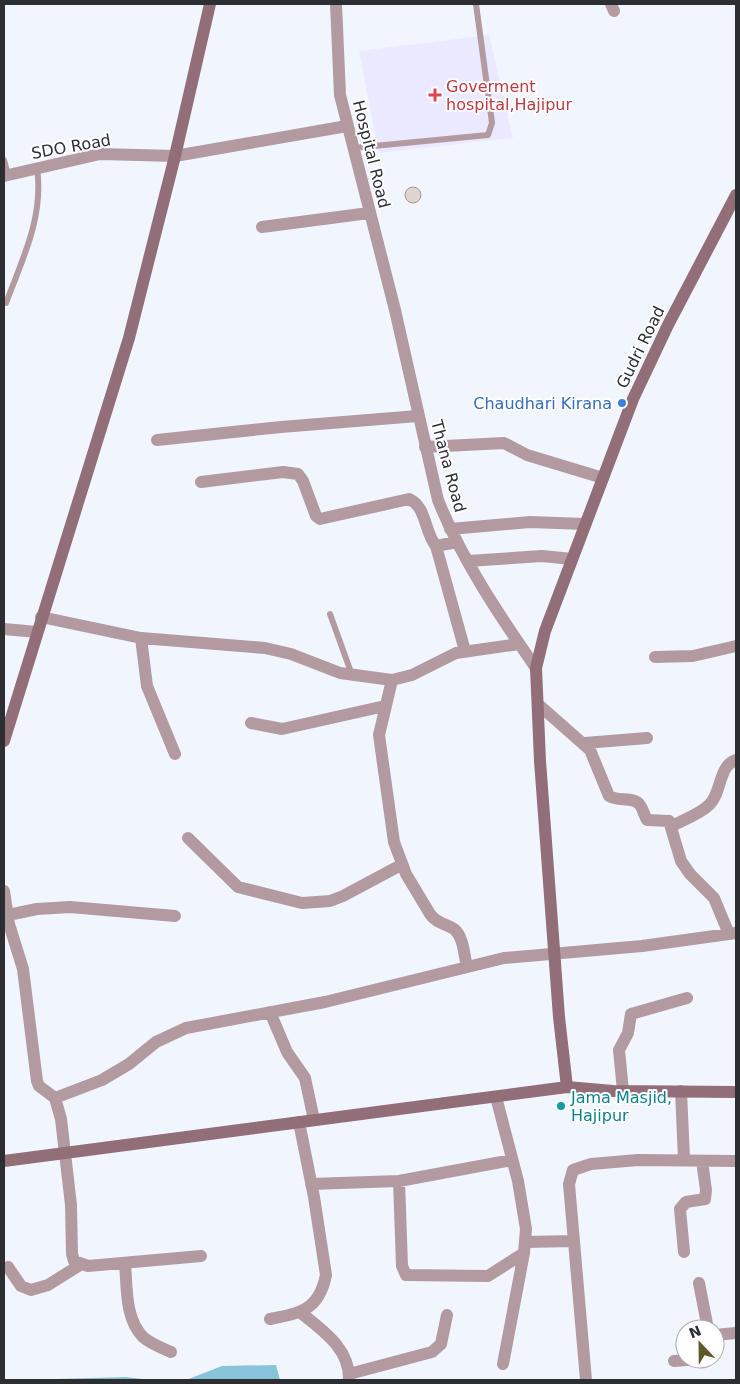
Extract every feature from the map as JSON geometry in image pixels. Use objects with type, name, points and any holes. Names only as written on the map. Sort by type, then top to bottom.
[{"type":"main road","points":[[4,736],[129,338],[176,156],[210,4]]},
{"type":"main road","name":"Gudri Road","points":[[567,1088],[545,836],[536,668],[545,631],[633,399],[668,324],[736,195]]},
{"type":"main road","points":[[4,1161],[567,1088],[623,1091],[736,1092]]},
{"type":"street","name":"Hospital Road","points":[[336,4],[339,79],[347,126],[395,310]]},
{"type":"street","name":"SDO Road","points":[[6,175],[100,154],[176,156],[347,126]]},
{"type":"street","points":[[262,227],[369,212]]},
{"type":"street","name":"Thana Road","points":[[395,310],[438,500],[457,542],[536,668]]},
{"type":"street","points":[[157,440],[281,427],[418,416]]},
{"type":"street","points":[[425,446],[504,443],[527,455],[603,478]]},
{"type":"street","points":[[201,482],[283,472],[298,474],[303,481],[314,511],[320,519],[409,499],[416,502],[421,508],[432,540],[436,546],[465,651]]},
{"type":"street","points":[[450,529],[530,522],[585,524]]},
{"type":"street","points":[[436,546],[457,542]]},
{"type":"street","points":[[468,560],[542,556],[572,559]]},
{"type":"street","points":[[41,617],[141,638],[265,648],[291,654],[340,674],[392,680],[412,674],[435,662],[465,651],[520,644]]},
{"type":"street","points":[[4,629],[37,632]]},
{"type":"street","points":[[141,638],[150,694],[175,754]]},
{"type":"street","points":[[655,657],[693,656],[736,646]]},
{"type":"street","points":[[392,680],[378,735],[394,842],[401,865],[435,921],[454,929],[458,934],[467,967]]},
{"type":"street","points":[[55,1098],[102,1080],[130,1064],[169,1034],[186,1028],[325,1002],[504,958],[555,952],[642,946],[733,934],[714,898],[685,869],[669,821],[664,819],[647,820],[640,804],[636,800],[613,798],[610,796],[595,758],[584,743],[539,705]]},
{"type":"street","points":[[251,723],[275,728],[287,728],[385,706]]},
{"type":"street","points":[[584,743],[647,738]]},
{"type":"street","points":[[672,826],[711,804],[724,771],[731,761],[736,760]]},
{"type":"street","points":[[188,838],[224,876],[238,887],[302,904],[330,901],[343,896],[401,865]]},
{"type":"street","points":[[4,891],[8,915],[23,969],[37,1081],[39,1086],[55,1098],[61,1119],[71,1205],[72,1254],[74,1261],[80,1265]]},
{"type":"street","points":[[8,915],[37,909],[70,907],[175,916]]},
{"type":"street","points":[[623,1091],[619,1050],[628,1033],[631,1014],[687,998]]},
{"type":"street","points":[[270,1012],[287,1052],[304,1078],[314,1120]]},
{"type":"street","points":[[682,1091],[684,1160]]},
{"type":"street","points":[[496,1097],[522,1202],[525,1247],[503,1364]]},
{"type":"street","points":[[270,1319],[300,1312],[316,1300],[324,1286],[326,1275],[312,1184],[299,1122]]},
{"type":"street","points":[[312,1184],[399,1181],[512,1160]]},
{"type":"street","points":[[586,1380],[569,1184],[573,1170],[591,1164],[736,1160]]},
{"type":"street","points":[[684,1252],[680,1209],[686,1202],[705,1199],[706,1190],[702,1161]]},
{"type":"street","points":[[399,1181],[402,1266],[406,1275],[488,1276],[525,1247],[573,1240]]},
{"type":"street","points":[[8,1267],[21,1286],[31,1290],[48,1286],[80,1265],[201,1256]]},
{"type":"street","points":[[125,1263],[129,1311],[139,1332],[151,1343],[171,1352]]},
{"type":"street","points":[[699,1283],[706,1319]]},
{"type":"street","points":[[300,1312],[335,1342],[341,1351],[349,1377],[432,1352],[441,1344],[446,1315]]},
{"type":"lane","points":[[353,148],[488,136],[492,123],[476,4]]},
{"type":"lane","points":[[4,160],[6,175]]},
{"type":"lane","points":[[6,303],[36,222],[40,192],[38,168]]},
{"type":"lane","points":[[330,614],[352,676]]},
{"type":"shaded area","name":"Goverment hospital,Hajipur","points":[[489,35],[513,138],[379,153],[359,51]]},
{"type":"water","points":[[276,1365],[280,1380],[186,1380],[222,1366]]},
{"type":"water","points":[[126,1377],[151,1380],[55,1380],[56,1379]]},
{"type":"building","points":[[413,187],[421,195],[413,203],[405,195]]},
{"type":"place","name":"Goverment hospital,Hajipur","points":[[435,95]]},
{"type":"place","name":"Chaudhari Kirana","points":[[622,403]]},
{"type":"place","name":"Jama Masjid, Hajipur","points":[[561,1106]]}]
